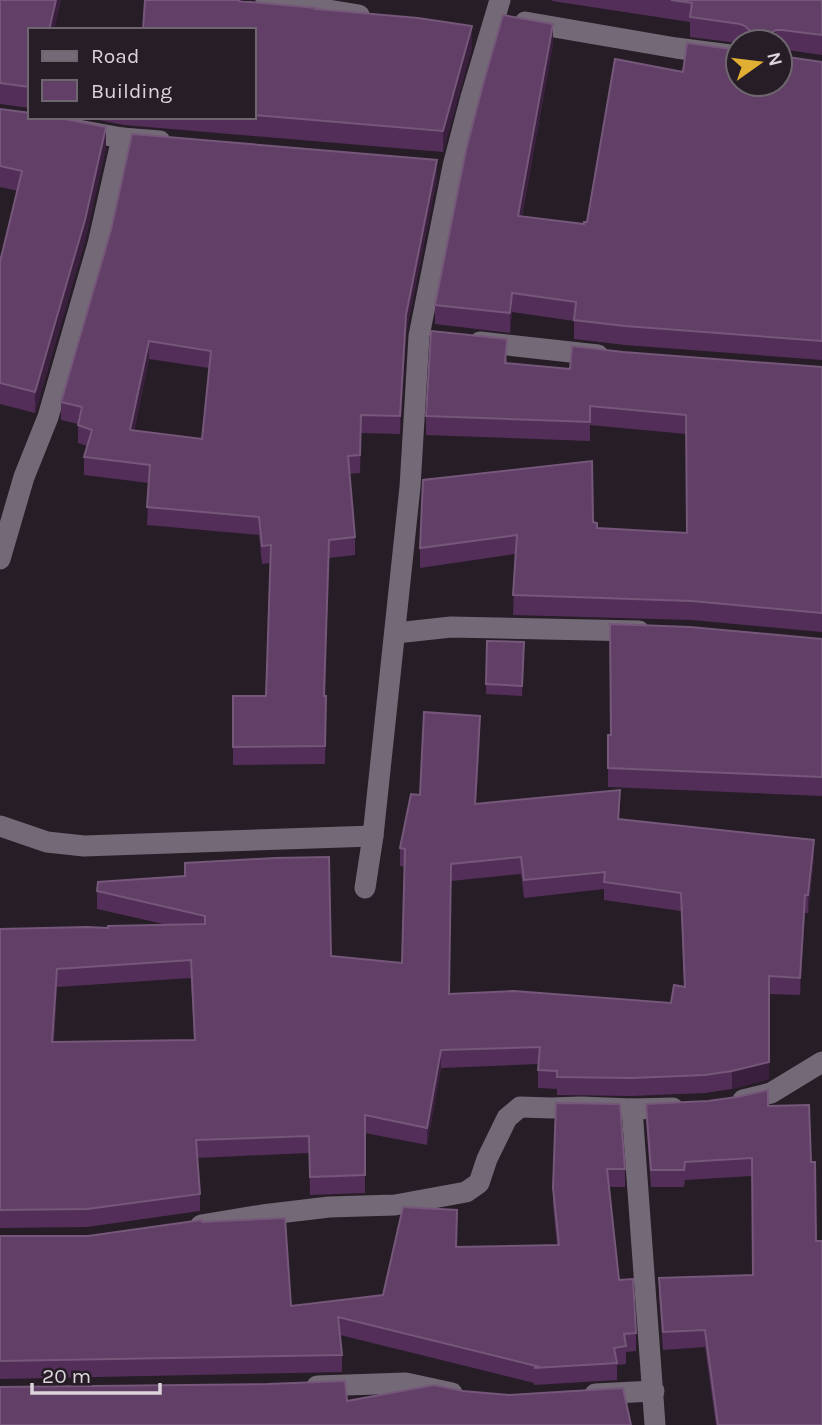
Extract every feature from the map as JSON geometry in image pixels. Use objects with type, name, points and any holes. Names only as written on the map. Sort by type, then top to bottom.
[{"type":"street","points":[[266,0],[380,19]]},
{"type":"street","points":[[365,888],[396,633],[446,166],[490,22],[724,54]]},
{"type":"street","points":[[63,127],[122,138],[177,143]]},
{"type":"street","points":[[0,559],[24,477],[48,417],[99,244],[122,138]]},
{"type":"street","points":[[460,340],[624,358]]},
{"type":"street","points":[[396,633],[451,627],[663,632]]},
{"type":"street","points":[[0,826],[47,842],[83,846],[373,836]]},
{"type":"street","points":[[726,1103],[771,1093],[822,1062]]},
{"type":"street","points":[[183,1227],[329,1208],[395,1205],[466,1192],[479,1183],[487,1158],[507,1118],[520,1107],[693,1107]]},
{"type":"street","points":[[632,1109],[655,1425]]},
{"type":"street","points":[[296,1387],[406,1383],[476,1397]]},
{"type":"street","points":[[577,1396],[654,1391]]},
{"type":"building","points":[[0,0],[56,0],[49,28],[28,28],[28,87],[0,83]]},
{"type":"building","points":[[145,0],[239,0],[472,26],[443,131],[256,115],[256,28],[143,28]]},
{"type":"building","points":[[671,0],[822,0],[822,35],[794,32],[794,28],[747,28],[740,24],[690,17],[692,3]]},
{"type":"building","points":[[503,15],[553,24],[518,216],[584,224],[587,222],[615,59],[683,72],[687,43],[724,48],[724,98],[794,98],[794,58],[822,62],[822,341],[574,320],[576,302],[512,293],[510,313],[435,305],[466,150]]},
{"type":"building","points":[[0,109],[28,113],[28,119],[64,119],[106,127],[85,220],[35,392],[0,383],[0,262],[22,171],[0,166]]},
{"type":"building","points":[[132,134],[437,160],[406,315],[400,416],[361,415],[360,455],[348,456],[355,537],[329,540],[325,746],[233,747],[233,696],[266,696],[271,545],[262,546],[259,517],[147,507],[150,465],[84,457],[92,430],[78,425],[82,407],[61,402],[111,230]],"holes":[[[149,341],[211,351],[202,439],[130,430]]]},
{"type":"building","points":[[431,331],[507,339],[505,363],[570,369],[572,346],[822,367],[822,613],[692,601],[513,595],[517,535],[420,548],[423,480],[592,461],[593,522],[597,523],[597,528],[687,533],[686,415],[590,406],[590,422],[426,416]]},
{"type":"building","points":[[610,624],[690,627],[822,639],[822,777],[608,768],[608,735],[611,735]]},
{"type":"building","points":[[487,641],[524,642],[522,686],[486,684]]},
{"type":"building","points":[[424,712],[480,716],[475,804],[620,790],[618,819],[814,840],[808,895],[805,895],[800,978],[769,976],[769,1062],[705,1075],[557,1077],[557,1071],[538,1070],[540,1047],[441,1050],[427,1128],[365,1115],[365,1175],[310,1177],[309,1136],[196,1140],[200,1194],[87,1209],[0,1210],[0,929],[205,924],[205,916],[97,891],[98,882],[185,876],[185,863],[329,857],[331,956],[402,963],[405,849],[400,848],[411,794],[420,795]],"holes":[[[521,857],[524,880],[605,872],[604,882],[681,893],[685,987],[674,985],[671,1003],[514,991],[449,994],[451,864]],[[191,960],[195,1040],[52,1042],[57,969]]]},
{"type":"building","points":[[768,1090],[768,1106],[809,1105],[811,1162],[815,1162],[816,1241],[822,1241],[822,1425],[718,1425],[705,1330],[663,1332],[659,1278],[753,1275],[752,1158],[685,1162],[684,1170],[651,1170],[646,1104],[708,1101]]},
{"type":"building","points":[[556,1103],[620,1104],[625,1169],[607,1169],[619,1280],[633,1279],[636,1333],[624,1334],[626,1346],[614,1348],[617,1363],[534,1368],[540,1367],[338,1317],[342,1355],[0,1361],[0,1236],[88,1236],[202,1220],[285,1218],[291,1306],[383,1295],[403,1207],[457,1210],[456,1247],[559,1245],[553,1188]]},
{"type":"building","points":[[345,1381],[347,1401],[434,1385],[463,1391],[509,1395],[623,1388],[631,1425],[0,1425],[0,1387]]}]
